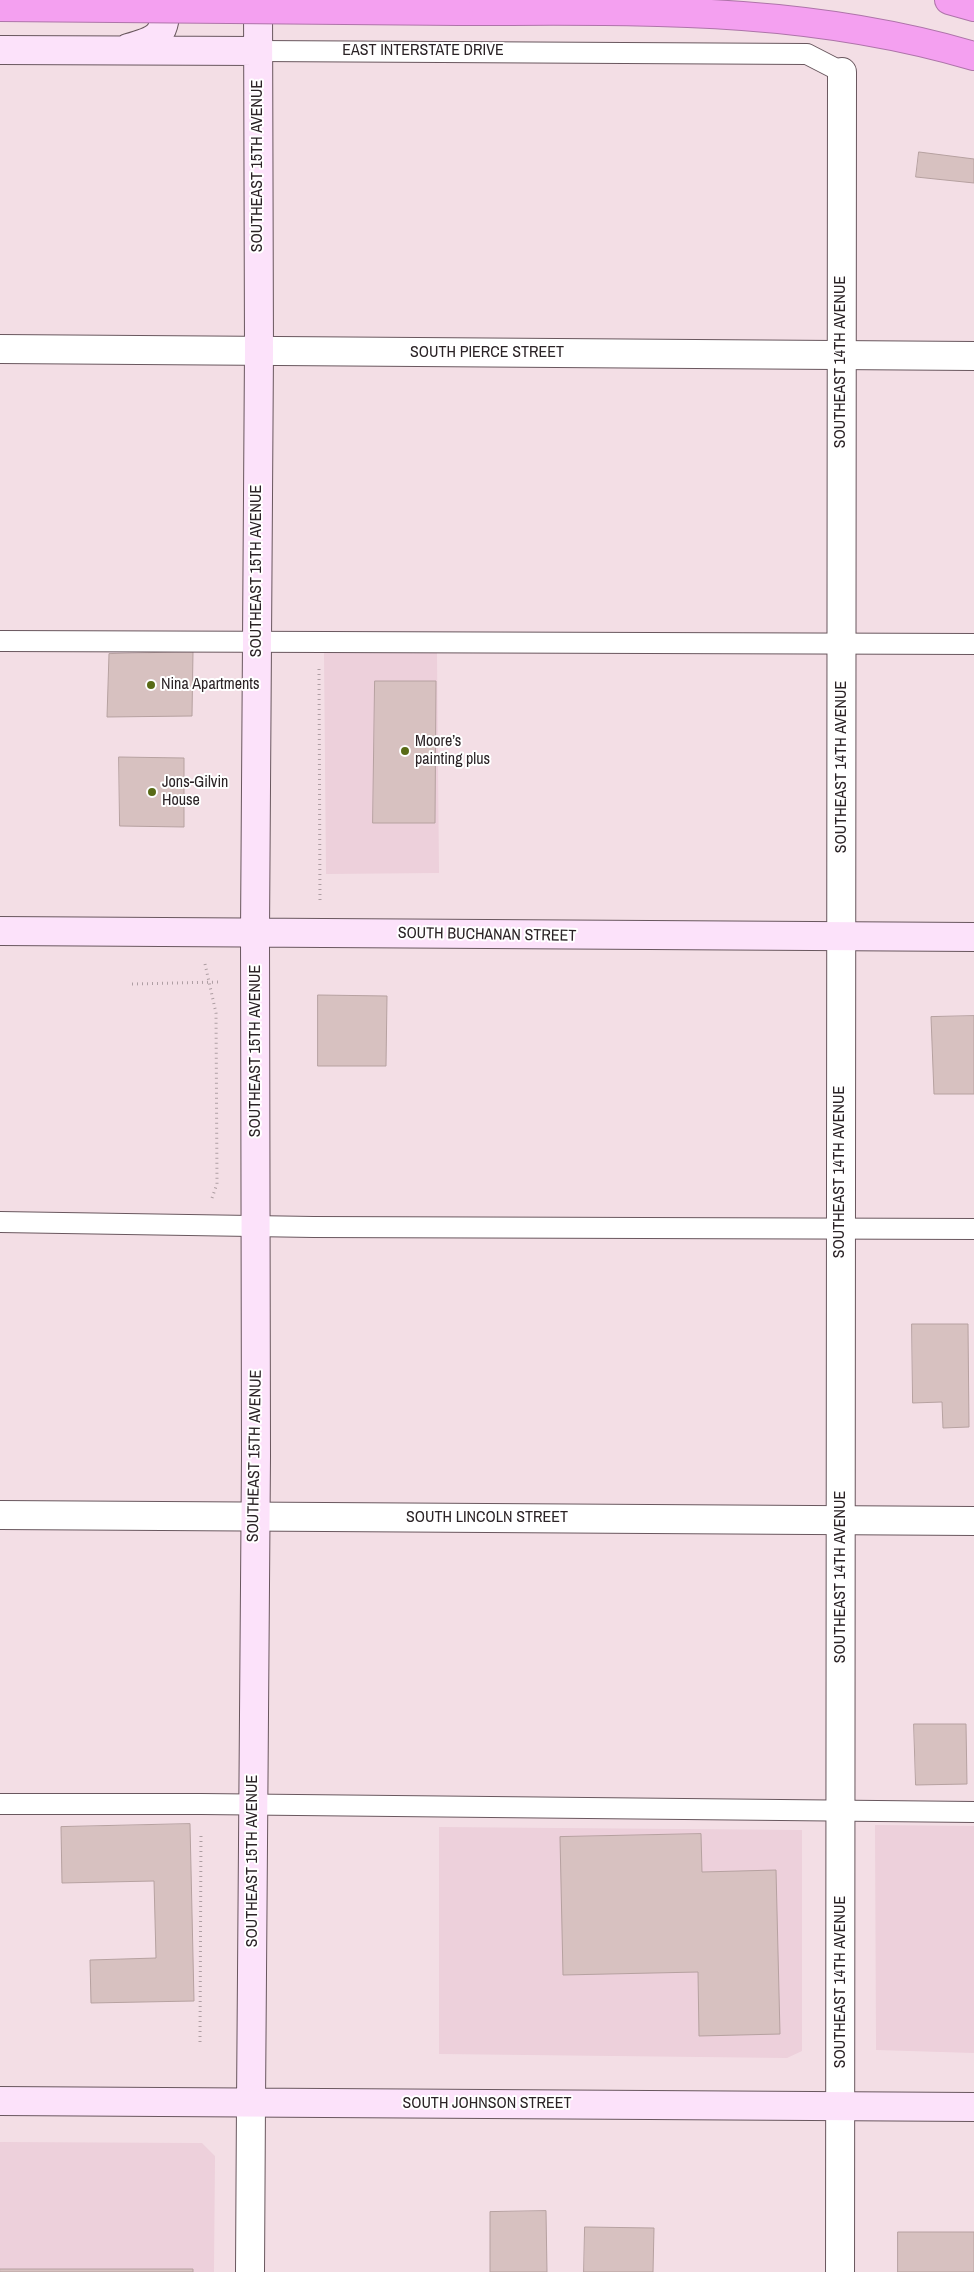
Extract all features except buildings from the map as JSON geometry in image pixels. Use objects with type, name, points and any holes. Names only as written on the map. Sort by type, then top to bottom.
[{"type":"highway","points":[[949,0],[974,7]]},
{"type":"highway","points":[[0,7],[672,11],[784,18],[877,32],[974,56]]},
{"type":"main road","points":[[122,50],[152,41],[161,32],[166,20],[166,0]]},
{"type":"main road","name":"SOUTHEAST 15TH AVENUE","points":[[251,2102],[257,1226],[255,932],[259,351],[258,0]]},
{"type":"main road","name":"EAST INTERSTATE DRIVE","points":[[0,50],[258,51]]},
{"type":"main road","name":"SOUTH BUCHANAN STREET","points":[[0,931],[841,938],[974,937]]},
{"type":"main road","name":"SOUTH JOHNSON STREET","points":[[0,2101],[974,2107]]},
{"type":"street","name":"SOUTHEAST 14TH AVENUE","points":[[840,2272],[842,72]]},
{"type":"street","name":"SOUTH PIERCE STREET","points":[[0,349],[974,356]]},
{"type":"street","name":"SOUTH LINCOLN STREET","points":[[0,1515],[255,1515],[974,1521]]},
{"type":"street","points":[[250,2272],[251,2102]]},
{"type":"lane","name":"EAST INTERSTATE DRIVE","points":[[258,51],[807,54],[842,72]]},
{"type":"lane","points":[[0,641],[319,640],[974,644]]},
{"type":"lane","points":[[0,1222],[257,1226],[974,1229]]},
{"type":"lane","points":[[0,1804],[201,1804],[974,1812]]},
{"type":"path","points":[[319,640],[320,910]]},
{"type":"path","points":[[202,1224],[217,1184],[216,1013],[203,957]]},
{"type":"path","points":[[132,984],[219,982]]},
{"type":"path","points":[[200,2042],[201,1804]]},
{"type":"shaded area","points":[[324,653],[437,653],[439,873],[326,874]]},
{"type":"shaded area","points":[[875,1825],[974,1826],[974,2053],[876,2050]]},
{"type":"shaded area","points":[[439,1827],[802,1830],[802,2051],[787,2058],[439,2054]]},
{"type":"shaded area","points":[[0,2142],[202,2143],[215,2156],[214,2272],[0,2272]]},
{"type":"place","name":"Nina Apartments","points":[[151,685]]},
{"type":"place","name":"Moore’s painting plus","points":[[405,751]]},
{"type":"place","name":"Jons-Gilvin House","points":[[152,792]]}]
